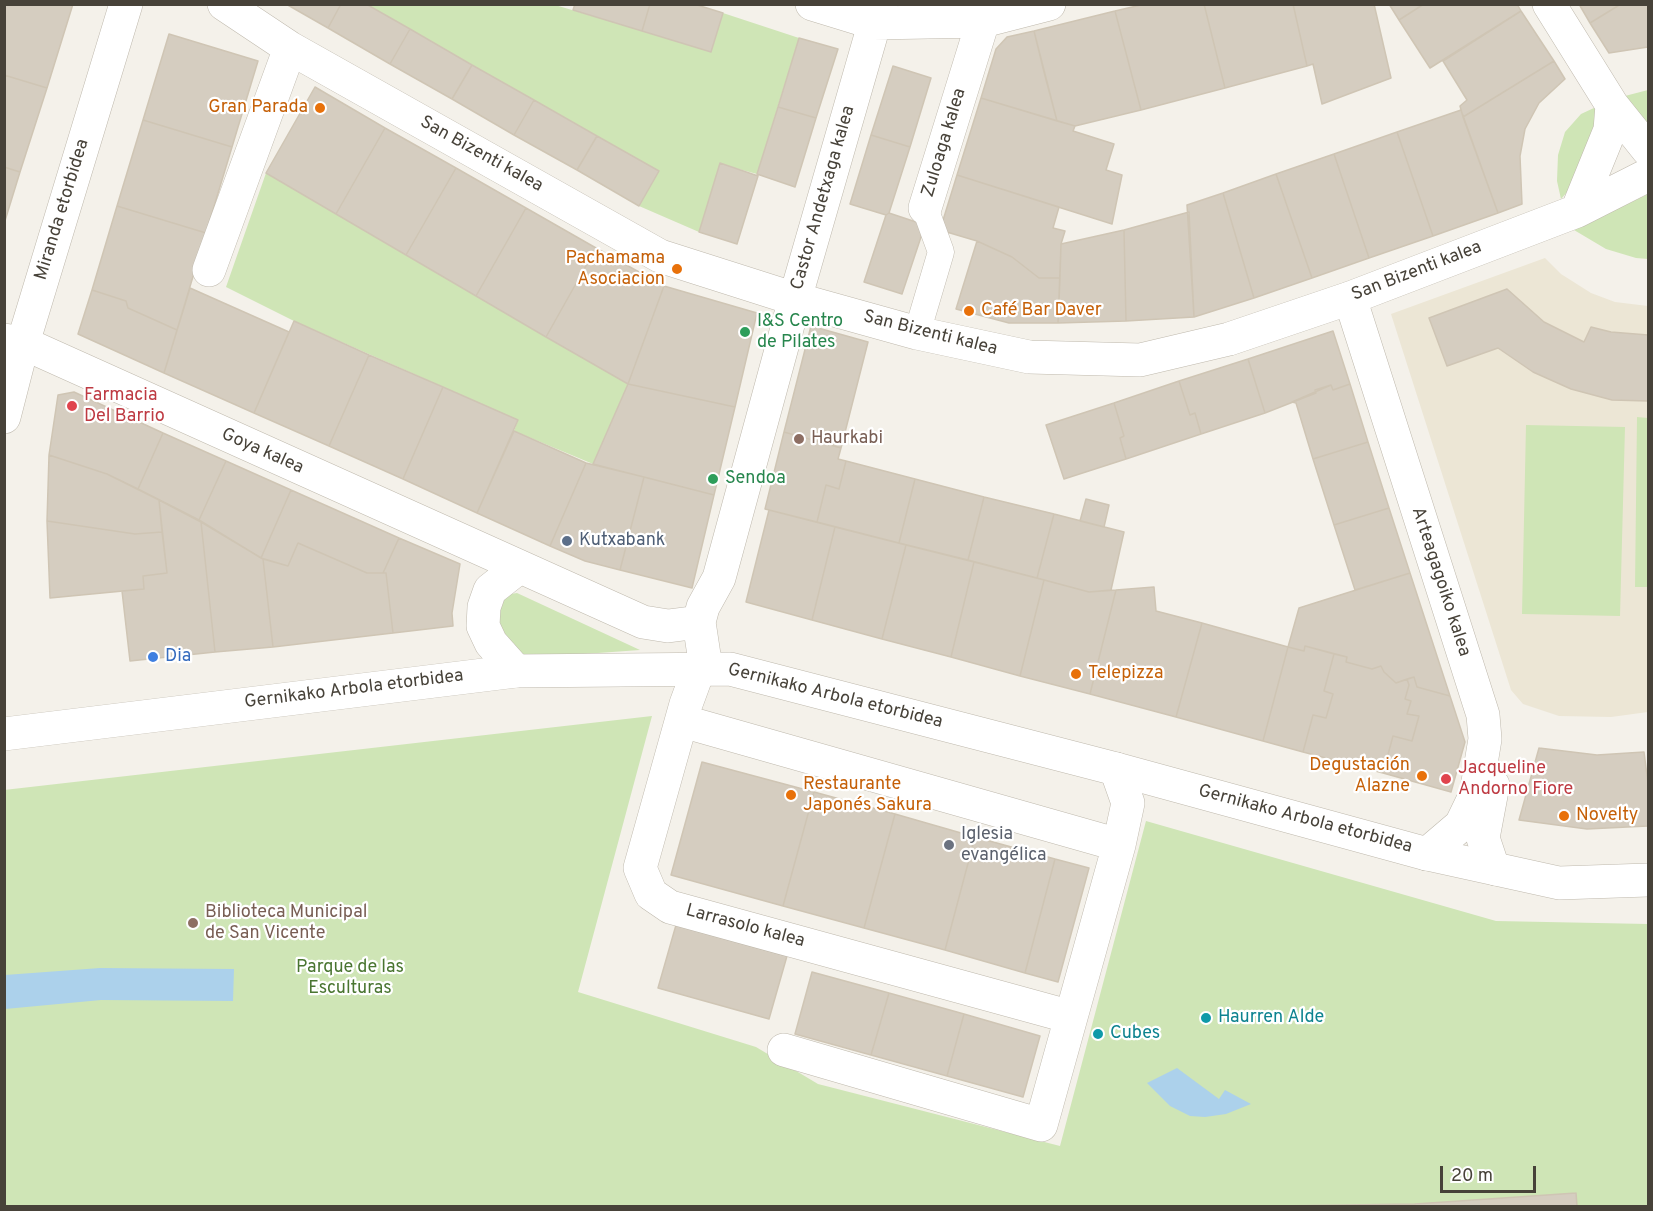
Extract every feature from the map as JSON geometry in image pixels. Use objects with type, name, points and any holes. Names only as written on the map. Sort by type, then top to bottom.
[{"type":"street","name":"Miranda etorbidea","points":[[4,417],[14,342],[126,4]]},
{"type":"street","name":"San Bizenti kalea","points":[[224,4],[290,48],[660,256],[795,299],[917,333],[1029,357],[1140,360],[1229,339],[1350,298],[1577,211],[1648,176]]},
{"type":"street","points":[[812,4],[877,14],[983,21],[1049,4]]},
{"type":"street","points":[[1549,4],[1612,105],[1648,150]]},
{"type":"street","name":"Castor Andetxaga kalea","points":[[699,622],[703,607],[719,578],[795,299],[877,14]]},
{"type":"street","name":"Zuloaga kalea","points":[[917,333],[942,252],[925,208],[983,21]]},
{"type":"street","points":[[209,270],[290,48]]},
{"type":"street","points":[[1577,211],[1599,162],[1610,130],[1612,105]]},
{"type":"street","name":"Arteagagoiko kalea","points":[[1350,298],[1484,715],[1485,739],[1476,794],[1461,825],[1427,854]]},
{"type":"street","name":"Goya kalea","points":[[14,342],[643,622],[668,626],[699,622]]},
{"type":"street","points":[[516,671],[491,643],[483,627],[484,607],[490,590],[518,568]]},
{"type":"street","points":[[699,622],[704,655],[699,668]]},
{"type":"street","name":"Larrasolo kalea","points":[[699,668],[640,868],[651,894],[670,906],[1071,1017]]},
{"type":"street","name":"Gernikako Arbola etorbidea","points":[[4,734],[516,671],[730,669],[1116,769],[1427,854],[1559,883],[1648,880]]},
{"type":"street","points":[[682,721],[1119,845]]},
{"type":"street","points":[[1496,869],[1491,862],[1483,838],[1507,725]]},
{"type":"street","points":[[784,1050],[1041,1125],[1119,845],[1128,803],[1116,769]]},
{"type":"shaded area","points":[[1545,258],[1561,274],[1591,293],[1615,302],[1648,306],[1648,712],[1611,717],[1559,716],[1523,704],[1511,690],[1391,314]]},
{"type":"green space","points":[[366,5],[555,5],[711,51],[723,13],[799,38],[757,174],[720,164],[699,232],[639,206],[658,171]]},
{"type":"green space","points":[[1648,90],[1648,131],[1621,97]]},
{"type":"green space","points":[[1596,107],[1598,128],[1580,177],[1561,199],[1557,181],[1558,155],[1565,132],[1581,114]]},
{"type":"green space","points":[[266,173],[628,384],[593,464],[514,431],[518,420],[294,321],[226,287]]},
{"type":"green space","points":[[1648,194],[1648,259],[1636,258],[1606,249],[1574,230]]},
{"type":"green space","points":[[1637,417],[1648,418],[1648,587],[1635,587]]},
{"type":"green space","points":[[1526,425],[1625,427],[1620,616],[1522,614]]},
{"type":"green space","points":[[517,593],[640,650],[556,656],[526,656],[516,652],[499,634],[497,613],[505,595]]},
{"type":"green space","name":"Parque de las Esculturas","points":[[652,716],[578,992],[756,1047],[818,1084],[1060,1146],[1146,821],[1496,921],[1648,924],[1648,1206],[1577,1206],[1576,1194],[1415,1204],[1276,1206],[5,1206],[4,790]]},
{"type":"water","points":[[100,968],[234,969],[233,1001],[101,1000],[5,1009],[5,975]]},
{"type":"water","points":[[1177,1068],[1219,1099],[1225,1090],[1251,1104],[1226,1114],[1205,1117],[1190,1116],[1170,1106],[1147,1083]]},
{"type":"building","points":[[4,4],[73,4],[47,88],[4,75]]},
{"type":"building","points":[[286,4],[341,4],[328,28]]},
{"type":"building","points":[[341,4],[366,4],[410,29],[390,64],[328,28]]},
{"type":"building","points":[[575,4],[650,4],[642,31],[573,10]]},
{"type":"building","points":[[650,4],[694,4],[723,13],[711,52],[642,31]]},
{"type":"building","points":[[1145,4],[1204,4],[1225,88],[1141,110],[1115,11]]},
{"type":"building","points":[[1204,4],[1293,4],[1307,66],[1225,88]]},
{"type":"building","points":[[1293,4],[1374,4],[1391,78],[1322,104],[1313,64],[1307,66]]},
{"type":"building","points":[[1389,4],[1424,4],[1399,20]]},
{"type":"building","points":[[1424,4],[1517,4],[1521,11],[1430,68],[1399,20]]},
{"type":"building","points":[[1579,4],[1621,4],[1590,23]]},
{"type":"building","points":[[1621,4],[1648,4],[1648,47],[1609,53],[1590,23]]},
{"type":"building","points":[[1115,11],[1141,110],[1075,126],[1057,121],[1034,31]]},
{"type":"building","points":[[1521,11],[1554,61],[1463,117],[1460,106],[1467,100],[1443,61]]},
{"type":"building","points":[[410,29],[472,65],[452,99],[390,64]]},
{"type":"building","points":[[1034,31],[1057,121],[981,98],[996,49],[1007,37]]},
{"type":"building","points":[[169,34],[258,61],[232,147],[143,120]]},
{"type":"building","points":[[799,38],[838,49],[816,118],[778,107]]},
{"type":"building","points":[[1554,61],[1565,79],[1539,103],[1525,129],[1520,156],[1522,204],[1498,213],[1463,117]]},
{"type":"building","points":[[472,65],[534,100],[514,135],[452,99]]},
{"type":"building","points":[[893,66],[931,78],[910,147],[871,135]]},
{"type":"building","points":[[4,75],[47,88],[20,172],[4,167]]},
{"type":"building","points":[[315,87],[385,128],[336,214],[266,173]]},
{"type":"building","points":[[981,98],[1075,126],[1073,131],[1114,144],[1106,170],[1122,175],[1112,224],[957,175]]},
{"type":"building","points":[[534,100],[597,136],[577,170],[514,135]]},
{"type":"building","points":[[778,107],[816,118],[795,187],[757,174]]},
{"type":"building","points":[[1461,110],[1498,213],[1433,236],[1397,132]]},
{"type":"building","points":[[143,120],[232,147],[206,233],[117,206]]},
{"type":"building","points":[[385,128],[456,168],[406,255],[336,214]]},
{"type":"building","points":[[1397,132],[1433,236],[1369,258],[1334,154]]},
{"type":"building","points":[[871,135],[910,147],[889,213],[886,215],[850,204]]},
{"type":"building","points":[[597,136],[659,171],[639,206],[577,170]]},
{"type":"building","points":[[1334,154],[1369,258],[1312,278],[1276,174]]},
{"type":"building","points":[[720,163],[758,176],[737,244],[699,232]]},
{"type":"building","points":[[4,167],[20,172],[4,224]]},
{"type":"building","points":[[456,168],[526,208],[476,296],[406,255]]},
{"type":"building","points":[[1276,174],[1312,278],[1254,298],[1223,193]]},
{"type":"building","points":[[957,175],[1059,207],[1053,228],[1065,231],[1061,244],[1060,278],[1039,278],[1012,257],[977,241],[940,230]]},
{"type":"building","points":[[1223,193],[1254,298],[1194,317],[1187,205]]},
{"type":"building","points":[[117,206],[206,233],[177,330],[128,308],[126,301],[92,290]]},
{"type":"building","points":[[526,208],[596,248],[546,337],[476,296]]},
{"type":"building","points":[[1189,212],[1194,317],[1126,321],[1124,230]]},
{"type":"building","points":[[889,213],[925,225],[902,294],[864,282],[886,215]]},
{"type":"building","points":[[1124,230],[1126,321],[1058,323],[1061,244]]},
{"type":"building","points":[[977,241],[1012,257],[1039,278],[1060,278],[1058,323],[1009,323],[956,309]]},
{"type":"building","points":[[596,248],[664,286],[628,384],[546,337]]},
{"type":"building","points":[[664,286],[757,313],[735,407],[628,384]]},
{"type":"building","points":[[190,288],[289,332],[254,413],[164,373]]},
{"type":"building","points":[[1507,289],[1544,322],[1584,342],[1591,327],[1611,332],[1648,335],[1648,401],[1612,400],[1571,389],[1533,372],[1498,348],[1447,366],[1429,318]]},
{"type":"building","points":[[92,290],[126,301],[128,308],[177,330],[164,373],[78,334]]},
{"type":"building","points":[[294,321],[369,355],[329,446],[254,413]]},
{"type":"building","points":[[811,326],[868,342],[841,448],[784,432]]},
{"type":"building","points":[[1333,331],[1350,384],[1333,390],[1331,385],[1315,390],[1316,393],[1265,413],[1248,359]]},
{"type":"building","points":[[369,355],[443,387],[403,479],[329,446]]},
{"type":"building","points":[[1248,359],[1265,413],[1201,434],[1195,413],[1190,415],[1179,381]]},
{"type":"building","points":[[1179,381],[1190,415],[1195,413],[1201,434],[1126,459],[1120,438],[1124,436],[1114,403]]},
{"type":"building","points":[[628,384],[735,407],[714,495],[593,464]]},
{"type":"building","points":[[1350,384],[1368,442],[1313,459],[1296,403],[1292,402],[1331,385],[1333,390]]},
{"type":"building","points":[[443,387],[518,420],[477,513],[403,479]]},
{"type":"building","points":[[74,392],[163,433],[138,489],[107,474],[49,455],[58,395]]},
{"type":"building","points":[[1114,403],[1124,436],[1120,438],[1126,459],[1064,479],[1046,425]]},
{"type":"building","points":[[514,431],[586,463],[550,546],[477,513]]},
{"type":"building","points":[[784,432],[841,448],[838,459],[846,461],[839,489],[826,485],[817,522],[765,509]]},
{"type":"building","points":[[163,433],[226,461],[199,520],[138,489]]},
{"type":"building","points":[[1368,442],[1389,508],[1334,525],[1313,459]]},
{"type":"building","points":[[49,455],[107,474],[159,500],[162,532],[135,534],[47,521]]},
{"type":"building","points":[[226,461],[291,490],[261,558],[199,520]]},
{"type":"building","points":[[846,461],[915,479],[899,543],[817,522],[826,485],[839,489]]},
{"type":"building","points":[[586,463],[644,477],[620,570],[585,561],[550,546]]},
{"type":"building","points":[[644,477],[714,495],[692,588],[620,570]]},
{"type":"building","points":[[915,479],[984,497],[968,560],[899,543]]},
{"type":"building","points":[[291,490],[399,538],[383,573],[367,573],[298,543],[288,566],[261,558]]},
{"type":"building","points":[[984,497],[1054,514],[1037,578],[968,560]]},
{"type":"building","points":[[1086,499],[1109,505],[1104,527],[1080,521]]},
{"type":"building","points":[[159,500],[201,522],[215,652],[130,661],[122,591],[144,589],[143,576],[167,573]]},
{"type":"building","points":[[1389,508],[1410,573],[1355,590],[1334,525]]},
{"type":"building","points":[[769,510],[835,527],[812,620],[746,602]]},
{"type":"building","points":[[1054,514],[1124,532],[1111,590],[1089,592],[1037,578]]},
{"type":"building","points":[[47,521],[135,534],[162,532],[167,573],[143,576],[144,589],[50,598]]},
{"type":"building","points":[[201,522],[263,559],[273,647],[215,652]]},
{"type":"building","points":[[835,527],[906,545],[882,639],[812,620]]},
{"type":"building","points":[[399,538],[460,564],[452,613],[453,626],[393,633],[386,573],[383,573]]},
{"type":"building","points":[[298,543],[367,573],[386,573],[393,633],[273,647],[263,559],[288,566]]},
{"type":"building","points":[[906,545],[974,562],[951,657],[882,639]]},
{"type":"building","points":[[974,562],[1044,580],[1020,676],[951,657]]},
{"type":"building","points":[[1410,573],[1450,696],[1417,687],[1414,677],[1396,683],[1381,666],[1372,669],[1346,662],[1347,657],[1305,646],[1304,651],[1288,647],[1299,608]]},
{"type":"building","points":[[1044,580],[1089,592],[1116,590],[1090,694],[1020,676]]},
{"type":"building","points":[[1154,587],[1156,611],[1202,623],[1176,717],[1090,694],[1116,590]]},
{"type":"building","points":[[1202,623],[1288,647],[1263,741],[1176,717]]},
{"type":"building","points":[[1305,646],[1334,654],[1324,691],[1333,694],[1326,718],[1313,715],[1303,752],[1263,741],[1288,647],[1304,651]]},
{"type":"building","points":[[1334,654],[1347,657],[1346,662],[1372,669],[1381,666],[1396,683],[1407,679],[1409,685],[1405,699],[1411,701],[1407,714],[1419,716],[1412,741],[1393,736],[1383,773],[1303,752],[1313,715],[1326,718],[1333,694],[1324,691]]},
{"type":"building","points":[[1414,677],[1417,687],[1450,696],[1465,742],[1451,792],[1383,773],[1393,736],[1412,741],[1419,716],[1407,714],[1411,701],[1405,699],[1409,685],[1407,679]]},
{"type":"building","points":[[1539,748],[1597,755],[1644,752],[1648,783],[1648,826],[1587,829],[1519,820]]},
{"type":"building","points":[[702,762],[814,792],[783,906],[671,875]]},
{"type":"building","points":[[814,792],[895,814],[864,928],[783,906]]},
{"type":"building","points":[[895,814],[975,837],[945,950],[864,928]]},
{"type":"building","points":[[975,837],[1055,859],[1025,973],[945,950]]},
{"type":"building","points":[[1055,859],[1089,868],[1058,982],[1025,973]]},
{"type":"building","points":[[676,925],[787,956],[769,1019],[658,988]]},
{"type":"building","points":[[812,972],[889,993],[871,1055],[795,1034]]},
{"type":"building","points":[[889,993],[964,1014],[947,1076],[871,1055]]},
{"type":"building","points":[[964,1014],[1040,1036],[1023,1097],[947,1076]]},
{"type":"building","points":[[1576,1193],[1577,1206],[1415,1206],[1415,1204]]},
{"type":"building","points":[[1415,1204],[1415,1206],[1276,1206]]},
{"type":"place","name":"Gran Parada","points":[[320,108]]},
{"type":"place","name":"Pachamama Asociacion","points":[[677,269]]},
{"type":"place","name":"Café Bar Daver","points":[[969,311]]},
{"type":"place","name":"I&S Centro de Pilates","points":[[745,332]]},
{"type":"place","name":"Farmacia Del Barrio","points":[[72,406]]},
{"type":"place","name":"Haurkabi","points":[[799,439]]},
{"type":"place","name":"Sendoa","points":[[713,479]]},
{"type":"place","name":"Kutxabank","points":[[567,541]]},
{"type":"place","name":"Dia","points":[[153,657]]},
{"type":"place","name":"Telepizza","points":[[1076,674]]},
{"type":"place","name":"Degustación Alazne","points":[[1422,776]]},
{"type":"place","name":"Jacqueline Andorno Fiore","points":[[1446,779]]},
{"type":"place","name":"Restaurante Japonés Sakura","points":[[791,795]]},
{"type":"place","name":"Novelty","points":[[1564,816]]},
{"type":"place","name":"Iglesia evangélica","points":[[949,845]]},
{"type":"place","name":"Biblioteca Municipal de San Vicente","points":[[193,923]]},
{"type":"place","name":"Haurren Alde","points":[[1206,1018]]},
{"type":"place","name":"Cubes","points":[[1098,1034]]}]
